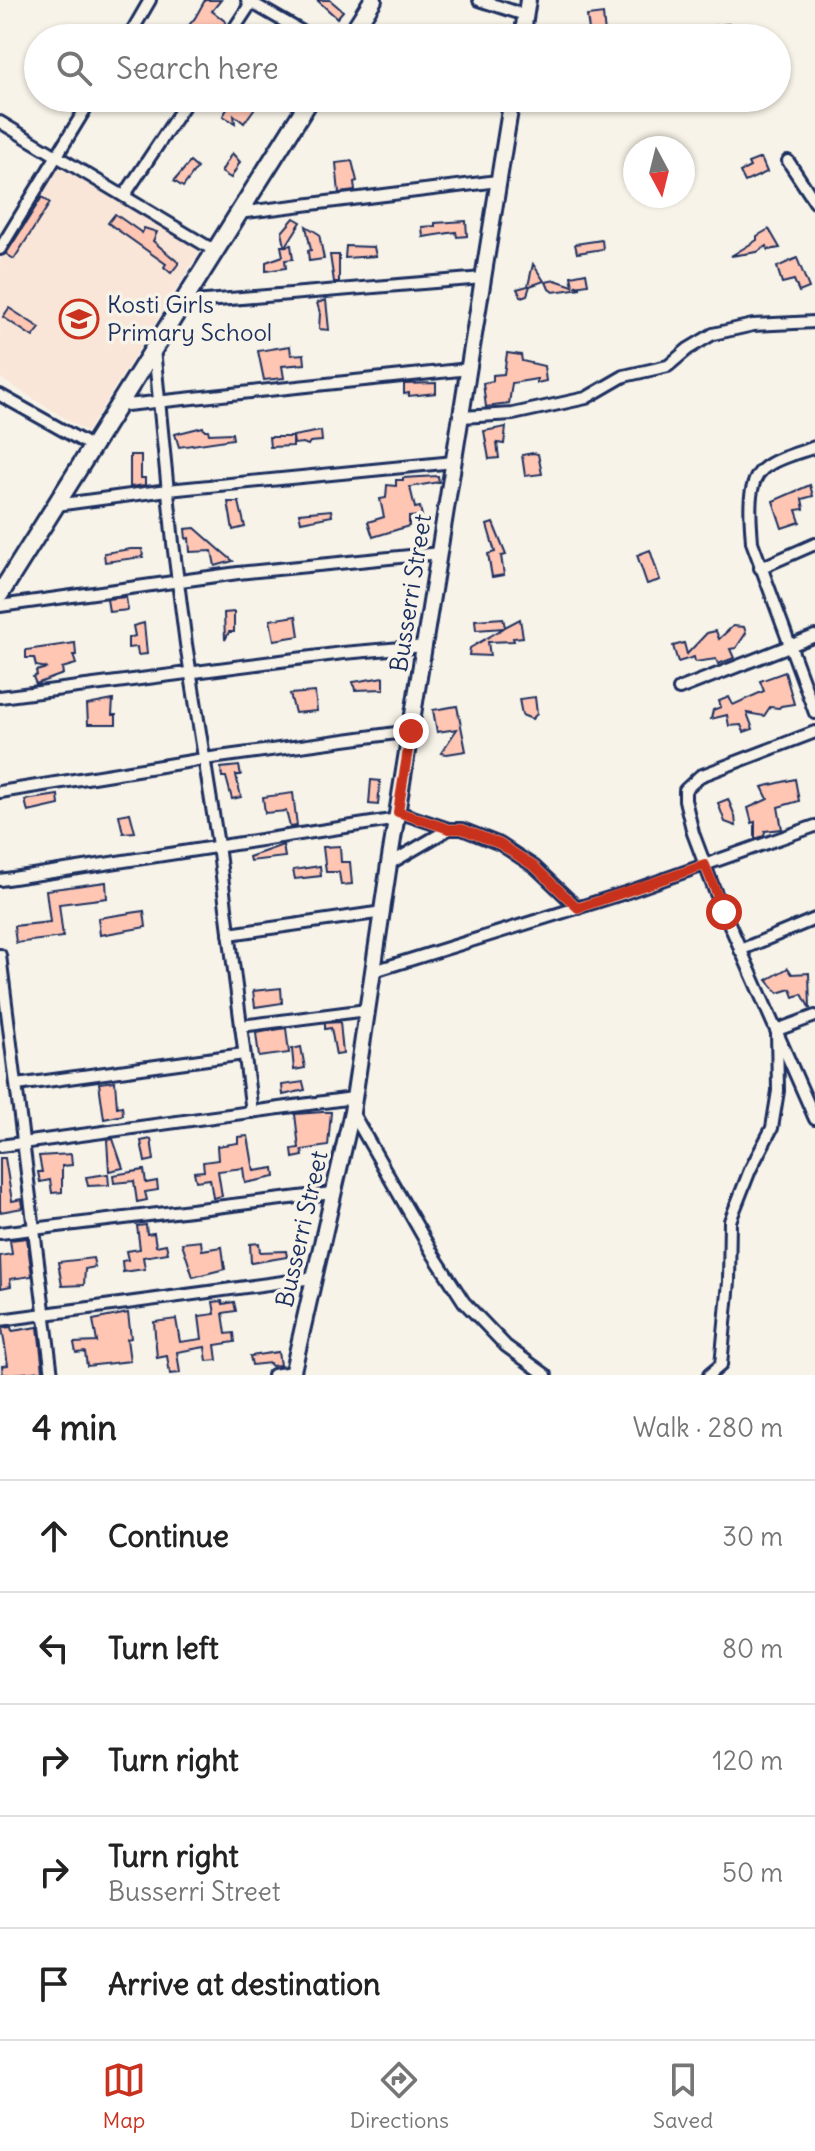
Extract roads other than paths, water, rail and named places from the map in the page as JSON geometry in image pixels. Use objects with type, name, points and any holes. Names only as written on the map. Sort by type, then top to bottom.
[{"type":"main road","points":[[358,24],[373,0]]},
{"type":"main road","points":[[0,594],[302,112]]},
{"type":"main road","name":"Busserri Street","points":[[292,1374],[353,1105],[510,112]]},
{"type":"street","points":[[136,24],[150,0]]},
{"type":"street","points":[[479,0],[526,8]]},
{"type":"street","points":[[237,24],[251,1],[290,24]]},
{"type":"street","points":[[0,249],[84,112]]},
{"type":"street","points":[[124,196],[180,112]]},
{"type":"street","points":[[0,122],[215,251]]},
{"type":"street","points":[[788,161],[815,202]]},
{"type":"street","points":[[238,213],[498,181]]},
{"type":"street","points":[[182,303],[483,278]]},
{"type":"street","points":[[461,417],[513,414],[586,398],[624,376],[668,366],[713,334],[753,325],[815,322]]},
{"type":"street","points":[[154,347],[178,581],[218,845],[252,1112]]},
{"type":"street","points":[[117,406],[469,369]]},
{"type":"street","points":[[0,395],[91,446]]},
{"type":"street","points":[[815,447],[764,468],[756,477],[752,542],[815,713]]},
{"type":"street","points":[[54,506],[168,490],[454,462]]},
{"type":"street","points":[[760,568],[815,544]]},
{"type":"street","points":[[0,606],[178,581],[440,553]]},
{"type":"street","points":[[679,689],[815,636]]},
{"type":"street","points":[[0,697],[425,646]]},
{"type":"street","points":[[0,792],[204,759],[411,731]]},
{"type":"street","points":[[814,1113],[705,865],[693,833],[685,790],[692,781],[716,769],[815,732]]},
{"type":"street","points":[[0,880],[398,816],[449,829],[462,829],[500,844],[535,867],[578,908]]},
{"type":"street","points":[[374,971],[578,908],[815,826]]},
{"type":"street","points":[[389,864],[449,829]]},
{"type":"street","points":[[229,934],[383,912]]},
{"type":"street","points":[[740,950],[815,919]]},
{"type":"street","points":[[0,955],[52,1375]]},
{"type":"street","points":[[241,1026],[367,1010]]},
{"type":"street","points":[[777,1030],[815,1016]]},
{"type":"street","points":[[709,1375],[721,1365],[729,1282],[730,1221],[750,1170],[772,1128],[778,1091],[777,1030]]},
{"type":"street","points":[[0,1055],[13,1053]]},
{"type":"street","points":[[17,1085],[244,1054]]},
{"type":"street","points":[[0,1146],[252,1112],[353,1105],[433,1254],[464,1302],[506,1346],[546,1375]]},
{"type":"street","points":[[0,1233],[332,1193]]},
{"type":"street","points":[[0,1320],[313,1278]]},
{"type":"street","points":[[273,1375],[292,1374]]},
{"type":"place","name":"Kosti Girls Primary School","points":[[79,319]]}]
